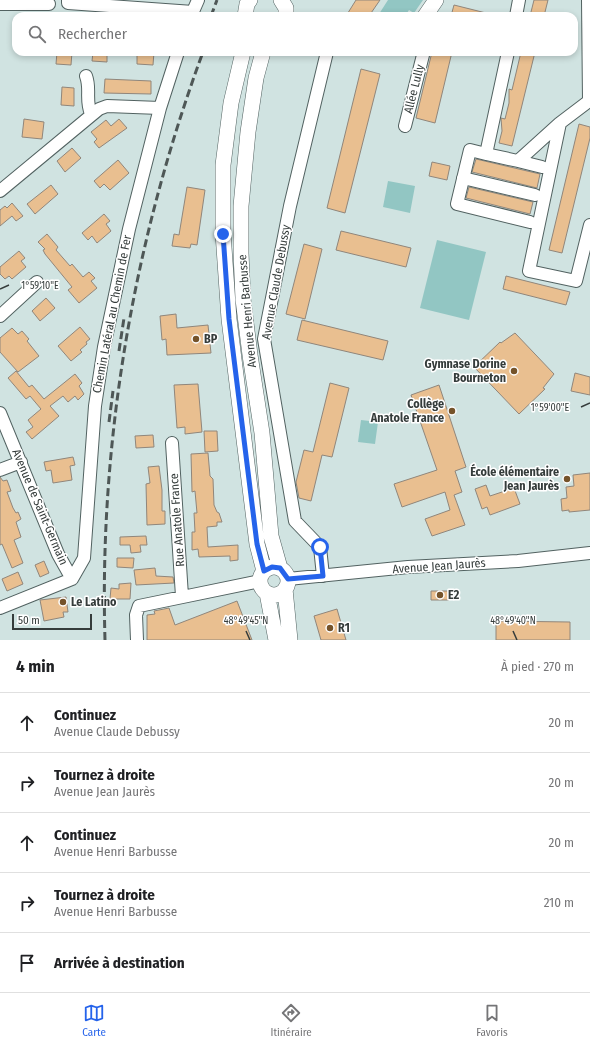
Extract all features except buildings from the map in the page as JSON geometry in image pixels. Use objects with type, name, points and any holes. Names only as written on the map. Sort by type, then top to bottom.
[{"type":"main road","points":[[246,12],[247,4],[250,0]]},
{"type":"main road","points":[[428,12],[436,0]]},
{"type":"main road","name":"Avenue Henri Barbusse","points":[[242,56],[231,103],[223,165],[223,234],[229,319],[257,544],[276,640]]},
{"type":"main road","name":"Avenue Henri Barbusse","points":[[262,56],[256,78],[248,132],[241,206],[243,299],[262,433],[271,536],[284,579],[290,640]]},
{"type":"main road","points":[[272,567],[284,579],[275,595],[264,582],[272,567]]},
{"type":"street","points":[[193,12],[198,0]]},
{"type":"street","points":[[517,12],[519,0]]},
{"type":"street","points":[[518,161],[560,123],[586,107],[588,0]]},
{"type":"street","points":[[68,2],[171,12]]},
{"type":"street","points":[[0,4],[49,4]]},
{"type":"street","name":"Chemin Latéral au Chemin de Fer","points":[[72,579],[84,558],[95,406],[104,347],[129,229],[160,108],[177,56]]},
{"type":"street","name":"Avenue Claude Debussy","points":[[323,576],[320,547],[295,521],[264,339],[290,206],[326,56]]},
{"type":"street","name":"Allée Lully","points":[[405,126],[423,56]]},
{"type":"street","points":[[486,154],[507,56]]},
{"type":"street","points":[[86,76],[89,84],[87,104],[91,114]]},
{"type":"street","points":[[0,191],[91,114],[107,106],[160,108]]},
{"type":"street","points":[[560,123],[529,271],[576,281],[590,225]]},
{"type":"street","points":[[530,222],[457,204],[470,150],[542,167]]},
{"type":"street","points":[[463,178],[535,195]]},
{"type":"street","points":[[0,316],[37,282]]},
{"type":"street","name":"Avenue de Saint-Germain","points":[[0,413],[58,554],[72,579]]},
{"type":"street","name":"Rue Anatole France","points":[[172,443],[182,596]]},
{"type":"street","points":[[0,470],[21,462]]},
{"type":"street","name":"Avenue Jean Jaurès","points":[[284,579],[408,568],[518,561],[590,553]]},
{"type":"street","points":[[0,608],[72,579]]},
{"type":"street","points":[[137,640],[136,616],[139,606],[182,596],[264,582]]},
{"type":"shaded area","points":[[388,0],[423,0],[415,12],[409,10],[408,12],[380,12]]},
{"type":"shaded area","points":[[388,181],[415,186],[410,213],[383,207]]},
{"type":"shaded area","points":[[437,240],[486,252],[469,320],[420,308]]},
{"type":"shaded area","points":[[361,420],[378,422],[375,444],[358,442]]},
{"type":"railway","points":[[212,12],[217,0]]},
{"type":"railway","points":[[105,640],[105,565],[108,490],[115,415],[126,341],[140,267],[158,195],[179,123],[202,56]]},
{"type":"railway","points":[[119,351],[124,318]]},
{"type":"railway","points":[[109,422],[113,391]]},
{"type":"place","name":"BP","points":[[196,339]]},
{"type":"place","name":"Gymnase Dorine Bourneton","points":[[514,371]]},
{"type":"place","name":"Collège Anatole France","points":[[452,411]]},
{"type":"place","name":"École élémentaire Jean Jaurès","points":[[567,479]]},
{"type":"place","name":"E2","points":[[440,595]]},
{"type":"place","name":"Le Latino","points":[[63,602]]},
{"type":"place","name":"R1","points":[[330,628]]},
{"type":"route","points":[[223,234],[229,319],[257,544],[264,571],[267,568],[272,567],[280,568],[284,571],[288,579],[323,576],[320,547]]}]
